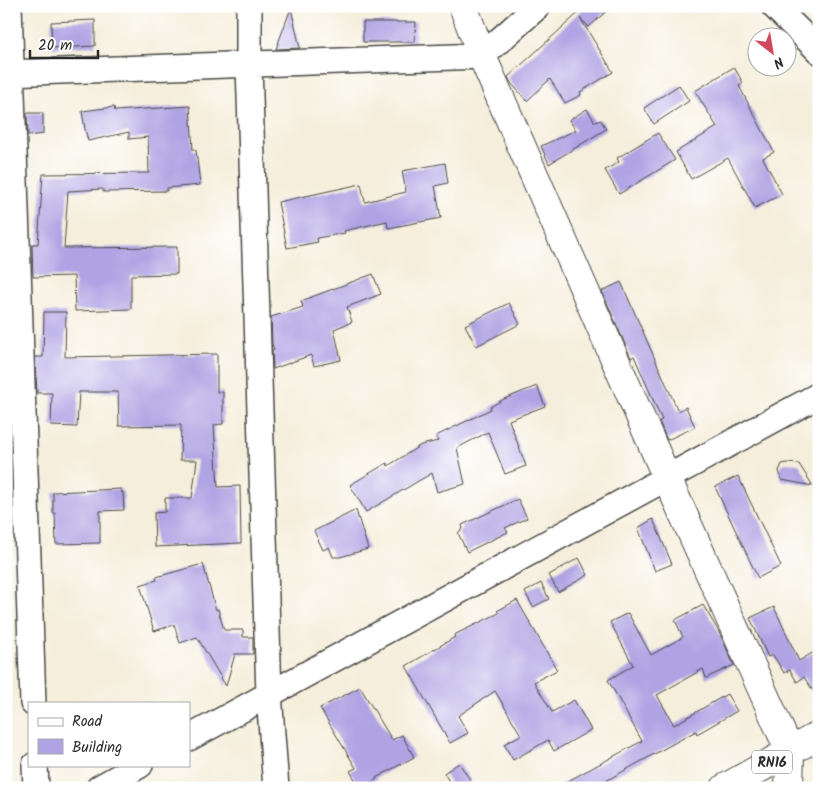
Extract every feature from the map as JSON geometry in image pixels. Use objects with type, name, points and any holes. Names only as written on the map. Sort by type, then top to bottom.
[{"type":"main road","points":[[463,6],[482,56],[667,478],[790,752],[789,788]]},
{"type":"main road","name":"RN16","points":[[725,788],[819,735]]},
{"type":"street","points":[[9,6],[9,73],[33,702]]},
{"type":"street","points":[[249,6],[249,65],[269,694],[276,788]]},
{"type":"street","points":[[9,73],[482,56],[538,6]]},
{"type":"street","points":[[774,6],[819,51]]},
{"type":"street","points":[[190,737],[819,395]]},
{"type":"street","points":[[35,766],[36,788]]},
{"type":"street","points":[[99,788],[138,766]]},
{"type":"building","points":[[586,6],[612,6],[589,27],[580,18],[613,72],[580,92],[581,95],[565,103],[550,79],[527,101],[508,77]]},
{"type":"building","points":[[291,8],[300,48],[276,49]]},
{"type":"building","points":[[95,20],[95,46],[52,48],[51,22]]},
{"type":"building","points":[[363,22],[416,22],[415,42],[363,42]]},
{"type":"building","points":[[734,67],[743,83],[739,86],[774,152],[763,158],[782,194],[755,208],[728,158],[691,179],[676,152],[717,127],[695,91]]},
{"type":"building","points":[[679,85],[689,101],[654,124],[644,108]]},
{"type":"building","points":[[190,106],[193,150],[196,150],[200,185],[167,188],[167,191],[103,192],[103,189],[68,191],[64,248],[177,247],[177,274],[131,275],[131,309],[75,311],[74,276],[33,277],[32,244],[38,244],[43,174],[149,173],[148,137],[129,139],[129,132],[88,141],[82,111],[114,107],[115,111]]},
{"type":"building","points":[[587,109],[595,122],[601,120],[606,129],[549,164],[541,146],[576,130],[569,120]]},
{"type":"building","points":[[27,113],[43,113],[43,134],[28,136]]},
{"type":"building","points":[[658,133],[675,160],[619,194],[605,170],[619,162],[617,158]]},
{"type":"building","points":[[445,163],[448,183],[435,186],[441,218],[388,228],[387,221],[344,231],[345,233],[317,238],[318,242],[287,248],[278,202],[361,184],[365,202],[406,192],[402,171]]},
{"type":"building","points":[[373,274],[381,294],[347,307],[352,322],[334,329],[341,360],[314,366],[311,355],[273,369],[272,350],[274,350],[271,317],[303,307],[301,301]]},
{"type":"building","points":[[621,282],[678,411],[686,407],[695,427],[667,440],[659,421],[662,420],[634,356],[631,358],[602,291]]},
{"type":"building","points":[[509,303],[520,324],[476,346],[465,325]]},
{"type":"building","points":[[44,312],[66,312],[65,357],[217,354],[217,392],[223,392],[223,424],[214,425],[218,487],[240,486],[241,543],[155,547],[154,513],[165,512],[165,498],[192,498],[197,460],[180,460],[181,425],[119,426],[118,392],[79,392],[77,427],[51,426],[52,393],[37,393],[35,357],[43,357]]},
{"type":"building","points":[[537,386],[545,406],[509,420],[526,466],[505,474],[488,432],[457,448],[465,484],[437,492],[432,473],[366,512],[350,485],[387,463],[388,466],[421,445],[438,441],[436,436],[491,409],[490,407],[504,399]]},
{"type":"building","points":[[782,464],[799,464],[813,486],[782,480],[779,471]]},
{"type":"building","points":[[738,476],[781,566],[758,578],[715,487]]},
{"type":"building","points":[[121,489],[121,492],[123,492],[124,510],[100,511],[100,543],[56,544],[53,492]]},
{"type":"building","points":[[518,499],[527,518],[505,528],[508,532],[467,552],[458,533],[463,528],[462,525]]},
{"type":"building","points":[[356,510],[368,549],[340,557],[333,557],[329,547],[323,550],[314,531]]},
{"type":"building","points":[[653,519],[672,564],[655,571],[638,528]]},
{"type":"building","points":[[579,558],[588,575],[558,592],[549,575]]},
{"type":"building","points":[[203,564],[216,610],[218,609],[224,630],[243,630],[243,637],[253,637],[253,654],[235,654],[226,686],[197,637],[180,643],[174,625],[154,631],[140,585],[157,580],[156,577]]},
{"type":"building","points":[[541,583],[549,599],[533,607],[525,592]]},
{"type":"building","points":[[517,600],[557,670],[534,682],[552,712],[574,700],[591,730],[554,751],[548,740],[513,760],[504,744],[521,735],[495,691],[458,716],[468,733],[450,743],[406,666],[455,637],[454,635],[499,613],[497,611]]},
{"type":"building","points":[[703,605],[719,632],[734,665],[706,678],[703,669],[657,695],[674,725],[727,694],[737,711],[697,734],[696,731],[593,788],[555,788],[642,741],[608,680],[633,665],[610,622],[628,613],[651,655],[683,637],[675,620]]},
{"type":"building","points":[[774,607],[799,661],[819,649],[819,700],[804,677],[797,682],[790,670],[784,673],[773,655],[768,657],[750,618]]},
{"type":"building","points":[[360,687],[392,740],[402,735],[414,757],[362,788],[360,788],[350,771],[356,768],[320,708]]},
{"type":"building","points":[[459,763],[471,781],[462,788],[453,788],[444,773]]}]
